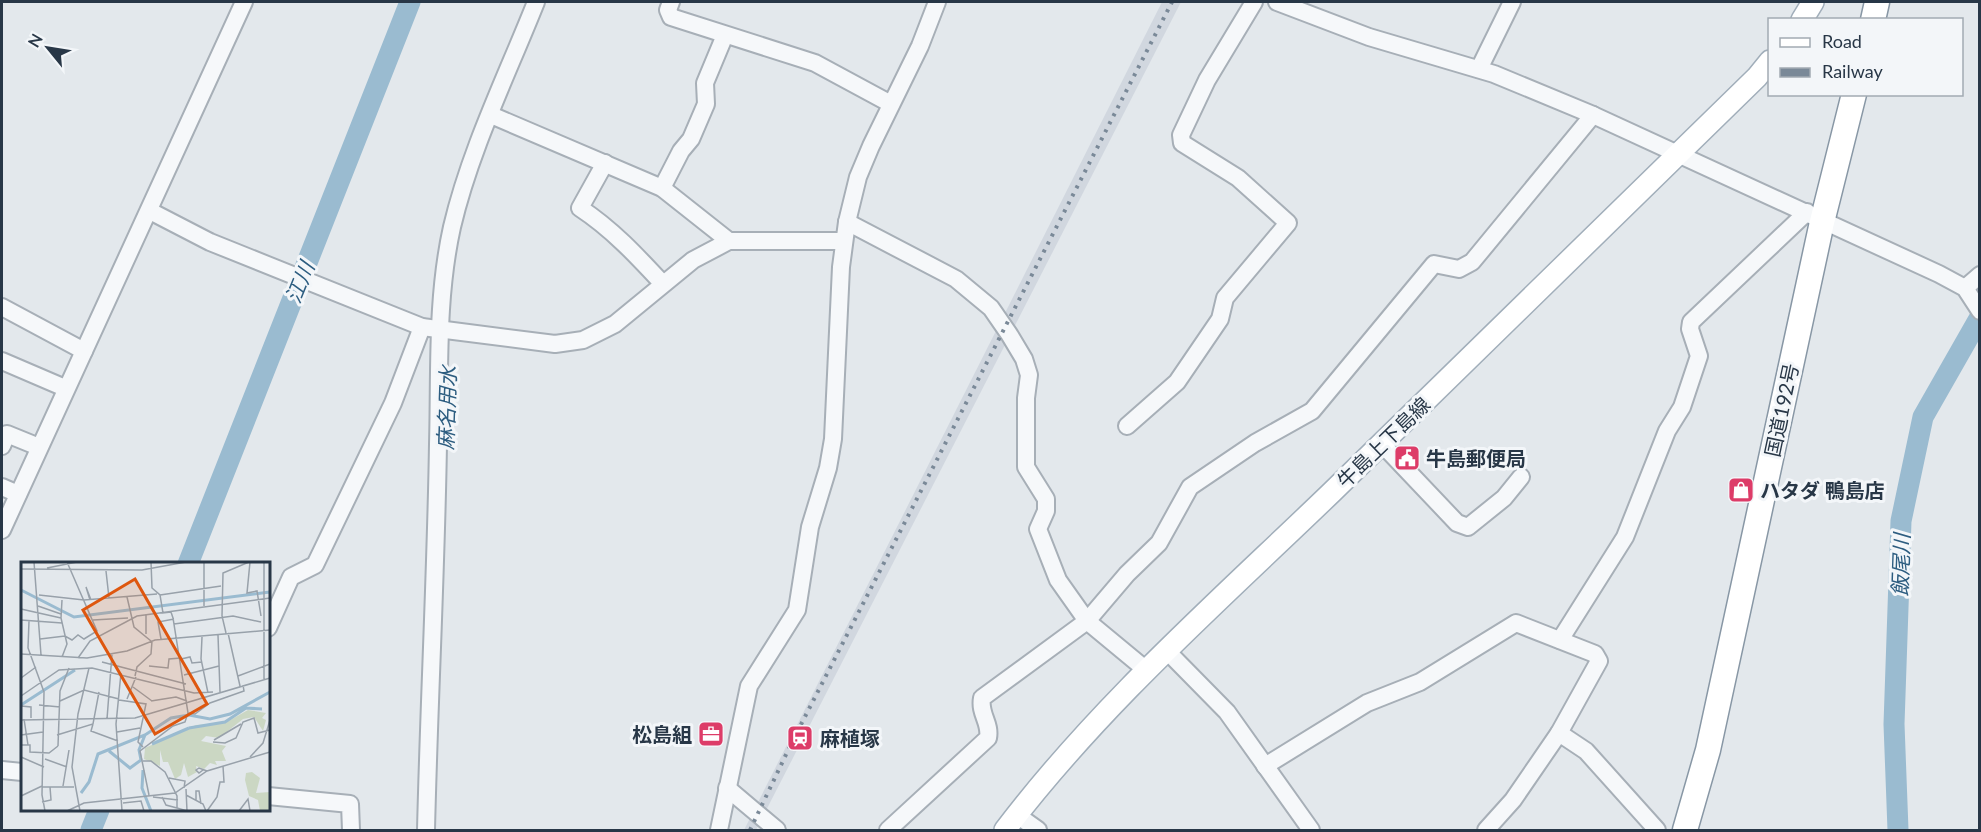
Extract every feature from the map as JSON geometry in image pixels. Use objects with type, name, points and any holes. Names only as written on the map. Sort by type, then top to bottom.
[{"type":"highway","points":[[1873,18],[1877,2]]},
{"type":"highway","name":"国道192号","points":[[1685,831],[1708,750],[1814,217],[1853,96]]},
{"type":"main road","points":[[1803,18],[1813,2]]},
{"type":"main road","name":"牛島上下島線","points":[[1011,823],[1078,741],[1145,669],[1167,651],[1382,444],[1757,77],[1768,63]]},
{"type":"street","points":[[2,530],[65,388],[150,211],[244,2]]},
{"type":"street","points":[[426,831],[438,444],[439,330],[443,281],[452,227],[463,190],[495,116],[536,2]]},
{"type":"street","points":[[671,2],[668,10],[671,17],[815,63],[891,104]]},
{"type":"street","points":[[719,831],[744,701],[749,686],[783,635],[801,598],[810,527],[828,468],[833,439],[843,241],[858,177],[891,104],[921,46],[937,2]]},
{"type":"street","points":[[1127,426],[1177,382],[1220,319],[1225,298],[1288,222],[1238,178],[1182,143],[1181,135],[1207,80],[1254,2]]},
{"type":"street","points":[[1277,2],[1370,37],[1479,69],[1593,115],[1814,217],[1967,292],[1980,311]]},
{"type":"street","points":[[1479,69],[1512,2]]},
{"type":"street","points":[[662,188],[681,151],[691,140],[706,105],[705,83],[724,35]]},
{"type":"street","points":[[888,831],[988,738],[990,729],[980,710],[982,698],[1088,621],[1127,574],[1159,543],[1190,487],[1255,443],[1312,411],[1434,264],[1459,269],[1472,262],[1593,115]]},
{"type":"street","points":[[495,116],[662,188],[729,241]]},
{"type":"street","points":[[605,163],[580,208],[602,222],[663,284]]},
{"type":"street","points":[[150,211],[210,242],[323,288],[439,330],[555,344],[583,340],[615,324],[693,260],[729,241],[843,241]]},
{"type":"street","points":[[1560,640],[1625,537],[1667,431],[1682,407],[1699,356],[1690,329],[1691,322],[1814,217]]},
{"type":"street","points":[[847,222],[930,264],[971,290],[991,308],[1024,359],[1029,375],[1026,398],[1026,467],[1046,500],[1046,511],[1038,529],[1058,580],[1088,621],[1145,669]]},
{"type":"street","points":[[1967,292],[1980,275]]},
{"type":"street","points":[[2,307],[84,351]]},
{"type":"street","points":[[270,624],[291,577],[315,565],[393,403],[439,330]]},
{"type":"street","points":[[2,361],[65,388]]},
{"type":"street","points":[[2,422],[40,444]]},
{"type":"street","points":[[2,446],[7,434],[40,444]]},
{"type":"street","points":[[1382,444],[1457,523],[1468,527],[1504,498],[1521,477]]},
{"type":"street","points":[[2,487],[18,494]]},
{"type":"street","points":[[1265,766],[1367,703],[1420,682],[1516,623],[1595,654],[1599,661],[1559,733],[1513,800],[1486,831]]},
{"type":"street","points":[[1167,651],[1227,712],[1311,831]]},
{"type":"street","points":[[1559,733],[1586,752],[1657,831]]},
{"type":"street","points":[[2,770],[21,772]]},
{"type":"street","points":[[727,788],[777,831]]},
{"type":"street","points":[[270,796],[350,804],[351,831]]},
{"type":"street","points":[[1011,823],[1038,831]]},
{"type":"shaded area","points":[[1162,2],[1181,2],[756,830],[744,830]]},
{"type":"waterway","name":"江川","points":[[189,562],[410,2]]},
{"type":"waterway","name":"飯尾川","points":[[1898,830],[1894,724],[1901,521],[1923,417],[1980,317]]},
{"type":"waterway","name":"江川","points":[[91,830],[99,811]]},
{"type":"railway","points":[[750,830],[792,742],[1172,2]]},
{"type":"place","name":"牛島郵便局","points":[[1407,458]]},
{"type":"place","name":"ハタダ 鴨島店","points":[[1741,490]]},
{"type":"place","name":"松島組","points":[[711,734]]},
{"type":"place","name":"麻植塚","points":[[800,738]]},
{"type":"water label","name":"麻名用水","points":[[446,408]]}]
